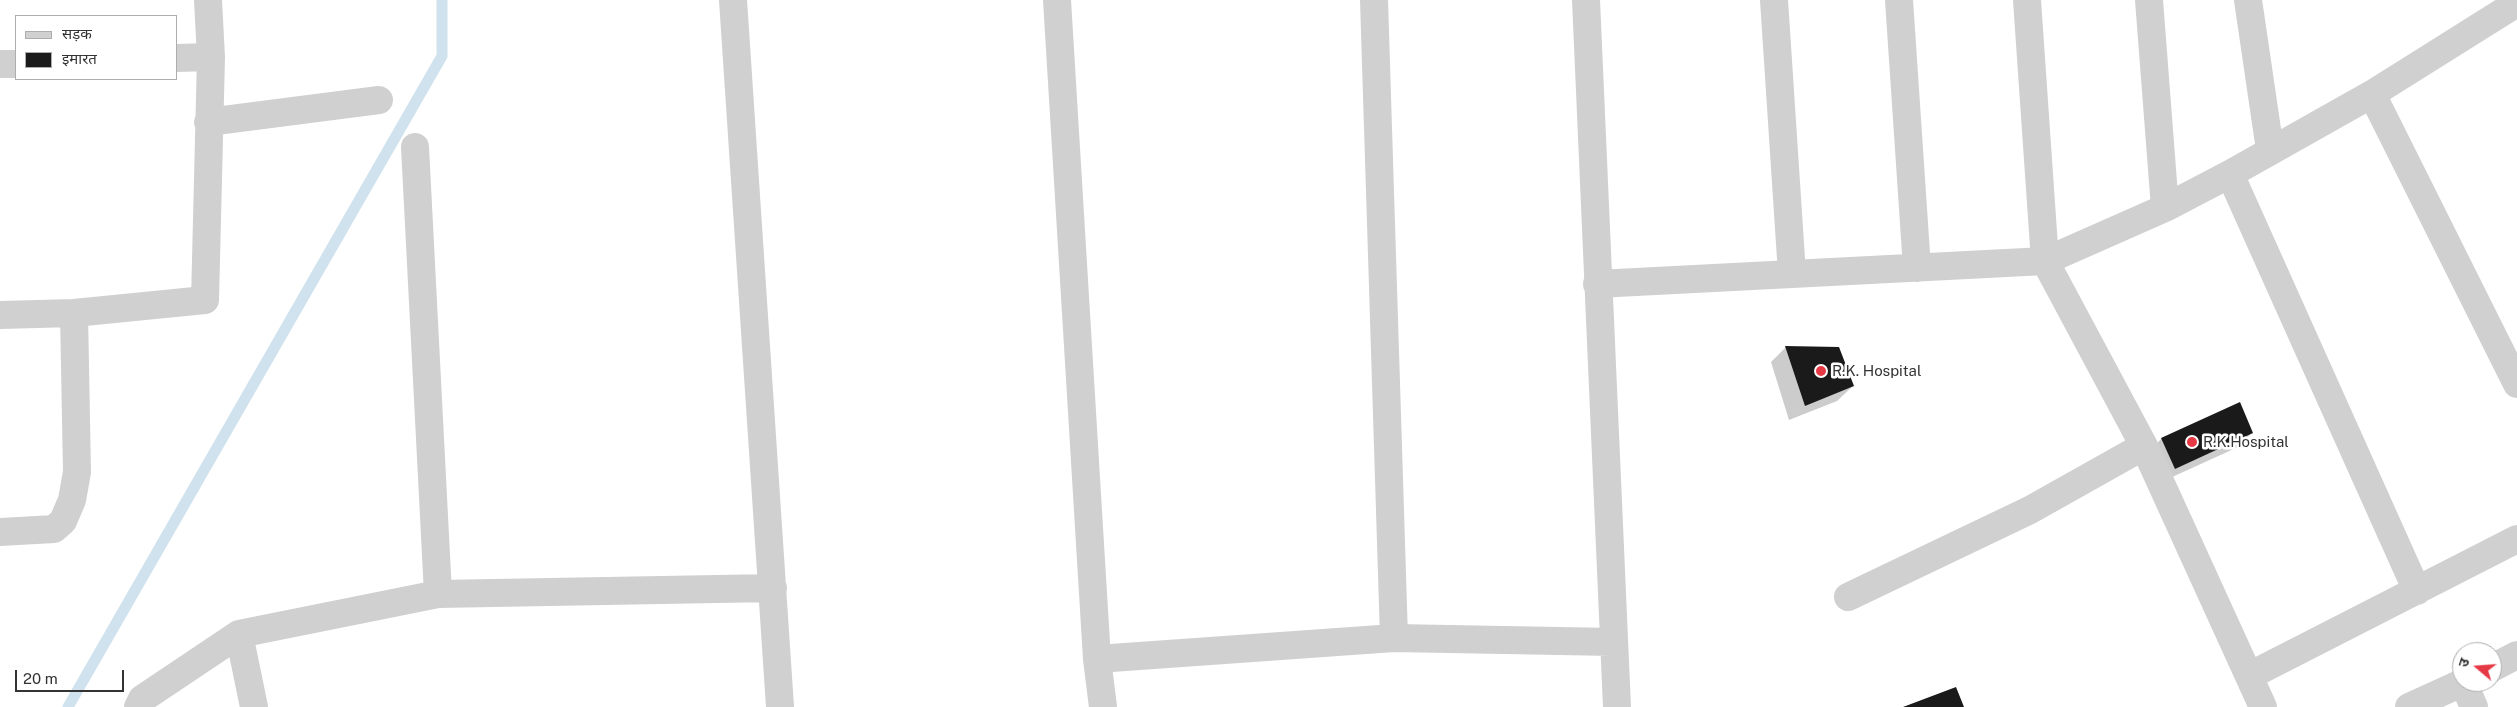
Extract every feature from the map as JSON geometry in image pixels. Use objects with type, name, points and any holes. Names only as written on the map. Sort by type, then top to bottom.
[{"type":"street","points":[[0,315],[74,313],[205,300],[211,57],[208,0]]},
{"type":"street","points":[[733,0],[780,707]]},
{"type":"street","points":[[1057,0],[1098,659],[1103,707]]},
{"type":"street","points":[[1374,0],[1394,638]]},
{"type":"street","points":[[1586,0],[1617,707]]},
{"type":"street","points":[[1774,0],[1792,274]]},
{"type":"street","points":[[1899,0],[1917,268]]},
{"type":"street","points":[[2027,0],[2045,261],[2144,446],[2263,707]]},
{"type":"street","points":[[2149,0],[2165,208]]},
{"type":"street","points":[[2248,0],[2270,150]]},
{"type":"street","points":[[1598,284],[2045,261],[2165,208],[2230,174],[2372,94],[2517,3]]},
{"type":"street","points":[[178,58],[211,57]]},
{"type":"street","points":[[0,64],[15,64]]},
{"type":"street","points":[[2372,94],[2517,384]]},
{"type":"street","points":[[208,122],[380,100]]},
{"type":"street","points":[[415,147],[438,594]]},
{"type":"street","points":[[2230,174],[2417,591]]},
{"type":"street","points":[[0,532],[54,529],[63,520],[72,500],[76,472],[74,313]]},
{"type":"street","points":[[1848,597],[2030,510],[2144,446]]},
{"type":"street","points":[[2248,676],[2517,539]]},
{"type":"street","points":[[138,707],[142,699],[239,634],[438,594],[773,588]]},
{"type":"street","points":[[239,634],[254,707]]},
{"type":"street","points":[[1098,659],[1394,638],[1614,642]]},
{"type":"street","points":[[2502,663],[2517,655]]},
{"type":"street","points":[[2409,707],[2452,687]]},
{"type":"street","points":[[2467,692],[2474,707]]},
{"type":"building","points":[[1785,346],[1839,347],[1854,386],[1805,406]]},
{"type":"building","points":[[2240,402],[2253,433],[2175,469],[2161,438]]},
{"type":"building","points":[[1956,687],[1964,707],[1903,707]]},
{"type":"waterway","points":[[68,707],[442,56],[442,0]]},
{"type":"place","name":"R.K. Hospital","points":[[1821,371]]},
{"type":"place","name":"R.K.Hospital","points":[[2192,442]]}]
